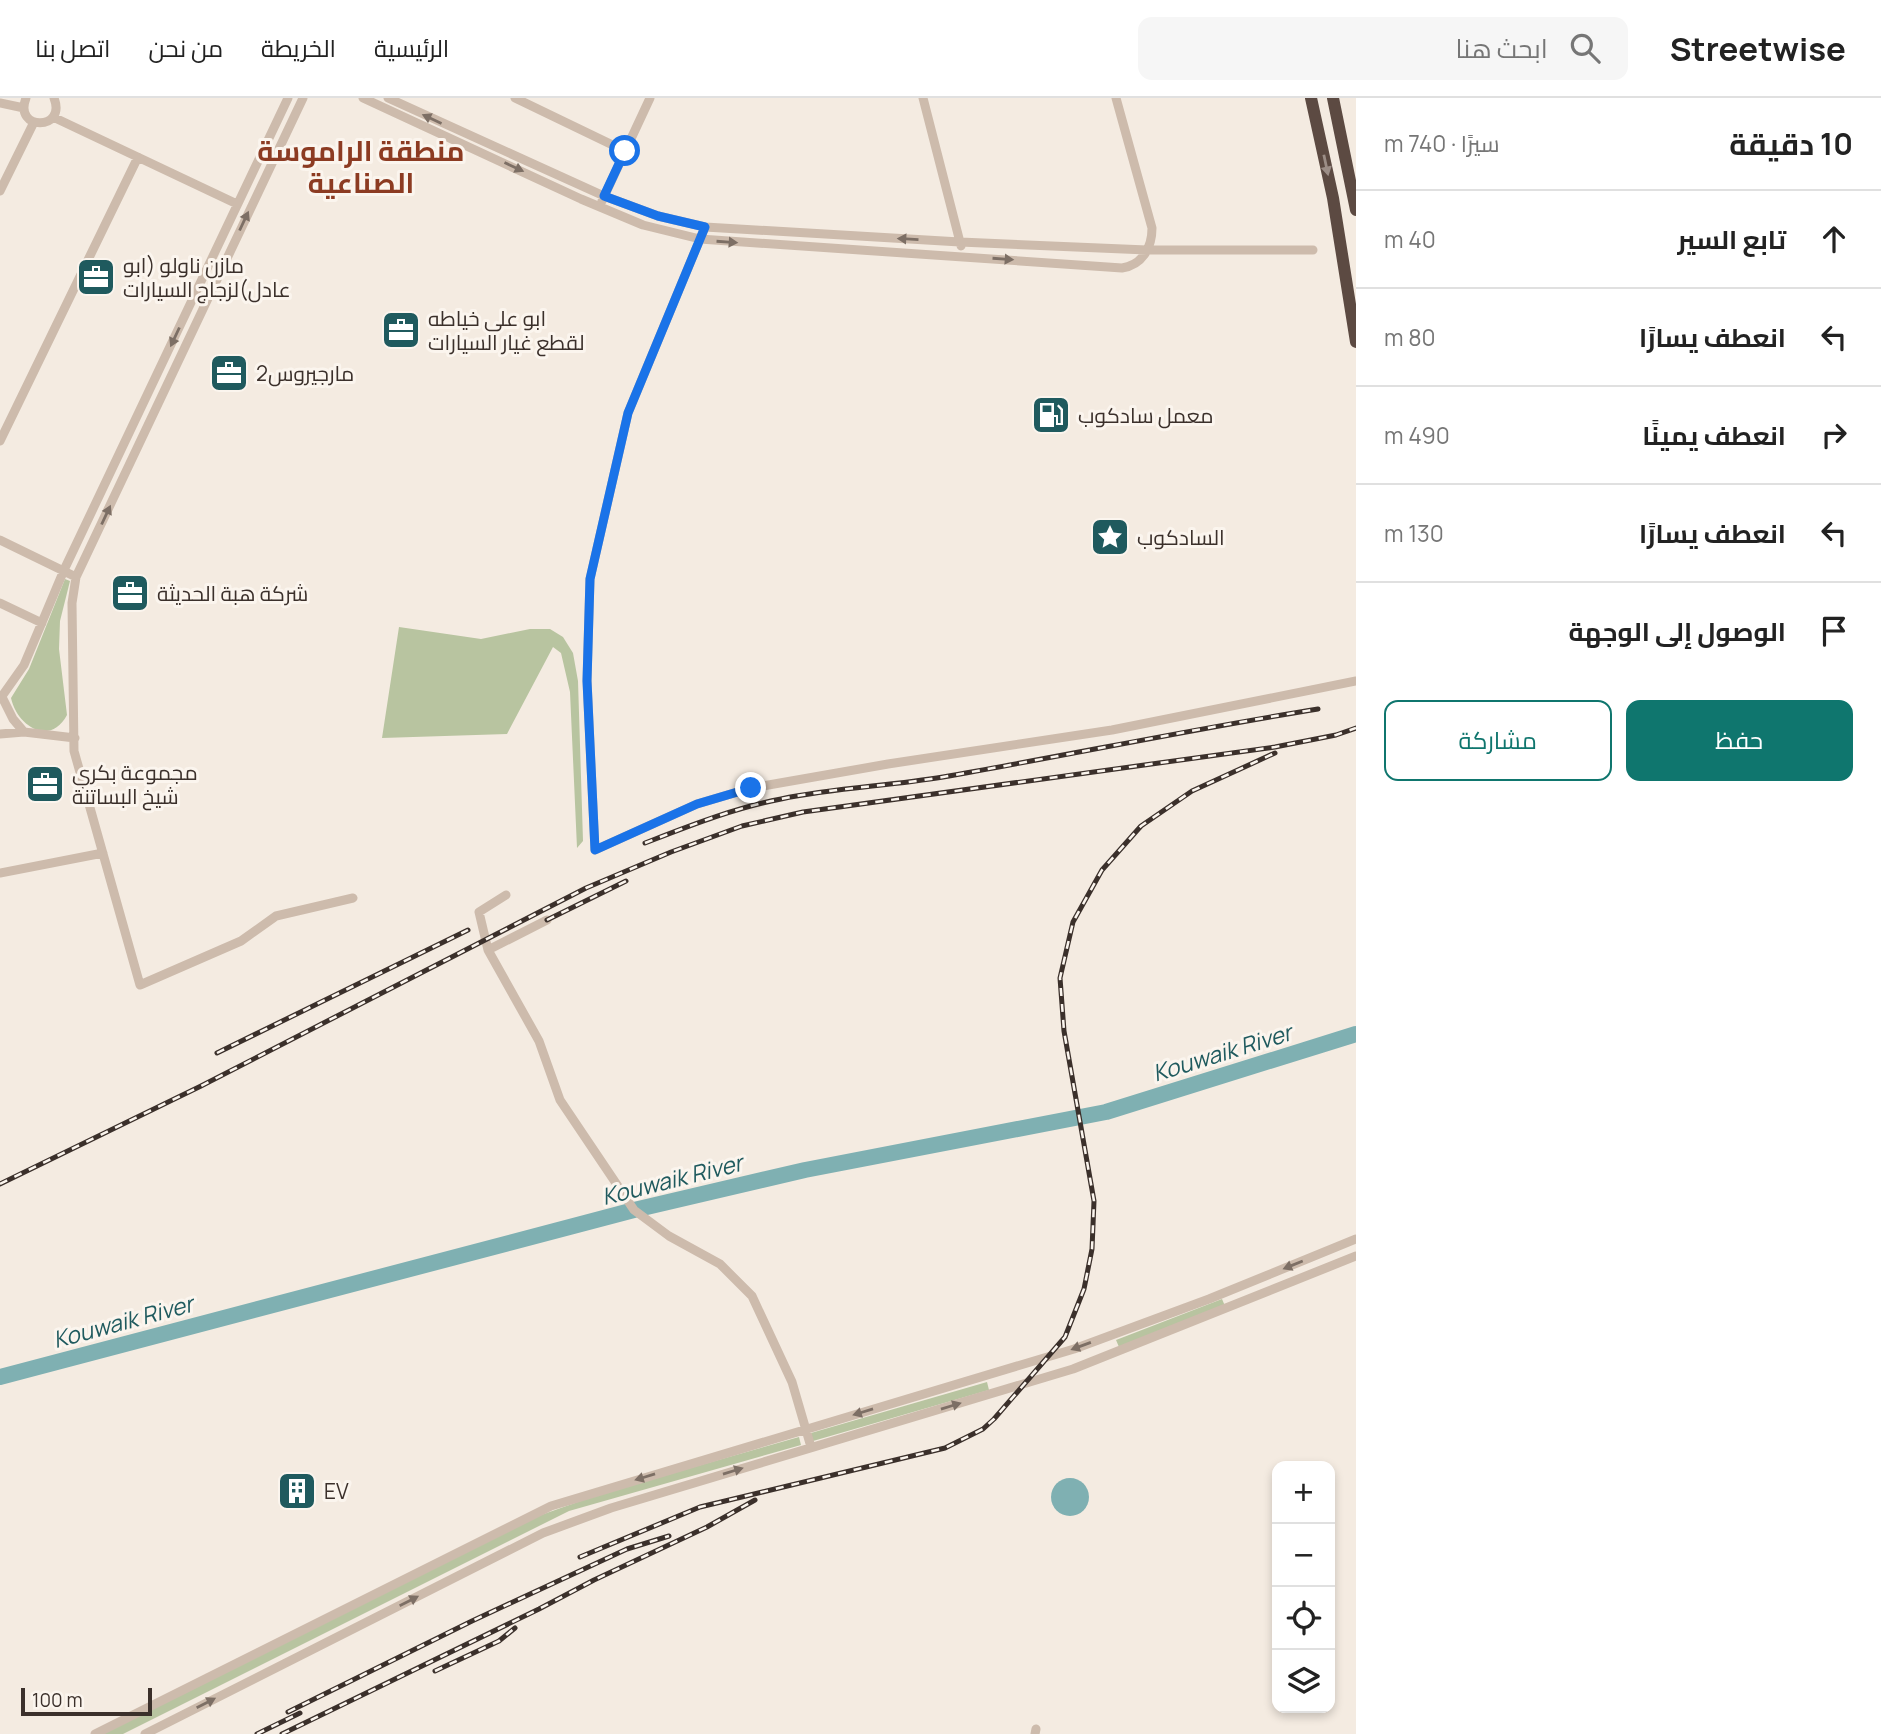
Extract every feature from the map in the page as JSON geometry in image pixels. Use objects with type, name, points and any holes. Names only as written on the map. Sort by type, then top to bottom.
[{"type":"highway","points":[[1311,98],[1334,198],[1356,342]]},
{"type":"highway","points":[[1333,98],[1356,210]]},
{"type":"street","points":[[0,103],[25,103],[26,114],[34,122],[44,123],[53,117],[57,106],[54,98]]},
{"type":"street","points":[[24,732],[1,698],[24,665],[64,570],[288,98]]},
{"type":"street","points":[[303,98],[76,577],[72,603],[74,751],[140,985],[241,941],[276,916],[353,898]]},
{"type":"street","points":[[363,98],[599,207],[643,225],[700,239],[1122,268],[1137,264],[1147,250],[1152,228],[1116,98]]},
{"type":"street","points":[[388,98],[604,196],[658,216],[705,227],[960,243],[1147,250],[1312,250]]},
{"type":"street","points":[[515,98],[625,151]]},
{"type":"street","points":[[599,207],[650,98]]},
{"type":"street","points":[[923,98],[963,256]]},
{"type":"street","points":[[53,117],[237,204]]},
{"type":"street","points":[[0,191],[34,122]]},
{"type":"street","points":[[0,441],[138,158]]},
{"type":"street","points":[[705,227],[628,413],[590,579],[587,681],[595,850],[697,804],[751,788],[1112,730],[1356,681]]},
{"type":"street","points":[[844,248],[845,236]]},
{"type":"street","points":[[0,540],[76,577]]},
{"type":"street","points":[[0,603],[42,623]]},
{"type":"street","points":[[0,734],[24,732],[75,738]]},
{"type":"street","points":[[0,873],[103,853]]},
{"type":"street","points":[[506,895],[479,912],[488,950],[539,1041],[560,1100],[634,1210],[669,1236],[720,1264],[752,1296],[792,1382],[811,1447]]},
{"type":"street","points":[[488,950],[547,920]]},
{"type":"street","points":[[95,1734],[551,1506],[1074,1349],[1356,1239]]},
{"type":"street","points":[[145,1734],[543,1534],[611,1508],[1073,1369],[1356,1256]]},
{"type":"green space","points":[[65,579],[70,581],[60,621],[59,649],[67,715],[60,725],[43,731],[35,729],[20,717],[11,698],[29,669]]},
{"type":"green space","points":[[399,627],[481,639],[530,629],[550,629],[563,637],[573,653],[578,681],[583,841],[577,848],[570,692],[561,653],[553,647],[507,734],[382,738]]},
{"type":"green space","points":[[1222,1299],[1225,1306],[1119,1347],[1116,1340]]},
{"type":"green space","points":[[987,1382],[989,1390],[813,1441],[811,1433]]},
{"type":"green space","points":[[799,1437],[801,1445],[569,1511],[123,1734],[103,1734],[541,1515],[606,1492]]},
{"type":"water","points":[[1070,1478],[1083,1484],[1089,1497],[1083,1510],[1070,1516],[1057,1510],[1051,1497],[1057,1484]]},
{"type":"waterway","name":"Kouwaik River","points":[[0,1377],[634,1210],[805,1170],[1106,1112],[1356,1034]]},
{"type":"railway","points":[[645,843],[729,812],[781,799],[943,777],[1318,709]]},
{"type":"railway","points":[[0,1184],[201,1086],[586,888],[742,826],[803,812],[1275,747],[1336,735],[1356,728]]},
{"type":"railway","points":[[580,1557],[700,1507],[945,1448],[983,1429],[994,1419],[1065,1337],[1084,1289],[1092,1249],[1094,1201],[1064,1031],[1060,978],[1073,922],[1102,870],[1141,826],[1192,791],[1275,753]]},
{"type":"railway","points":[[547,920],[626,881]]},
{"type":"railway","points":[[217,1053],[468,930]]},
{"type":"railway","points":[[282,1734],[707,1527],[755,1500]]},
{"type":"railway","points":[[288,1712],[472,1621],[627,1549],[669,1536]]},
{"type":"railway","points":[[435,1671],[499,1641],[515,1628]]},
{"type":"railway","points":[[257,1734],[300,1713]]},
{"type":"place","name":"مازن ناولو (ابو عادل)لزجاج السيارات","points":[[96,277]]},
{"type":"place","name":"ابو علي خياطه لقطع غيار السيارات","points":[[401,330]]},
{"type":"place","name":"مارجيروس2","points":[[229,373]]},
{"type":"place","name":"معمل سادكوب","points":[[1051,415]]},
{"type":"place","name":"السادكوب","points":[[1110,537]]},
{"type":"place","name":"شركة هبة الحديثة","points":[[130,593]]},
{"type":"place","name":"مجموعة بكري شيخ البساتنة","points":[[45,784]]},
{"type":"place","name":"EV","points":[[297,1491]]},
{"type":"district","name":"منطقة الراموسة الصناعية","points":[[361,166]]},
{"type":"route","points":[[625,151],[604,196],[658,216],[705,227],[628,413],[590,579],[587,681],[595,850],[697,804],[751,788]]}]
